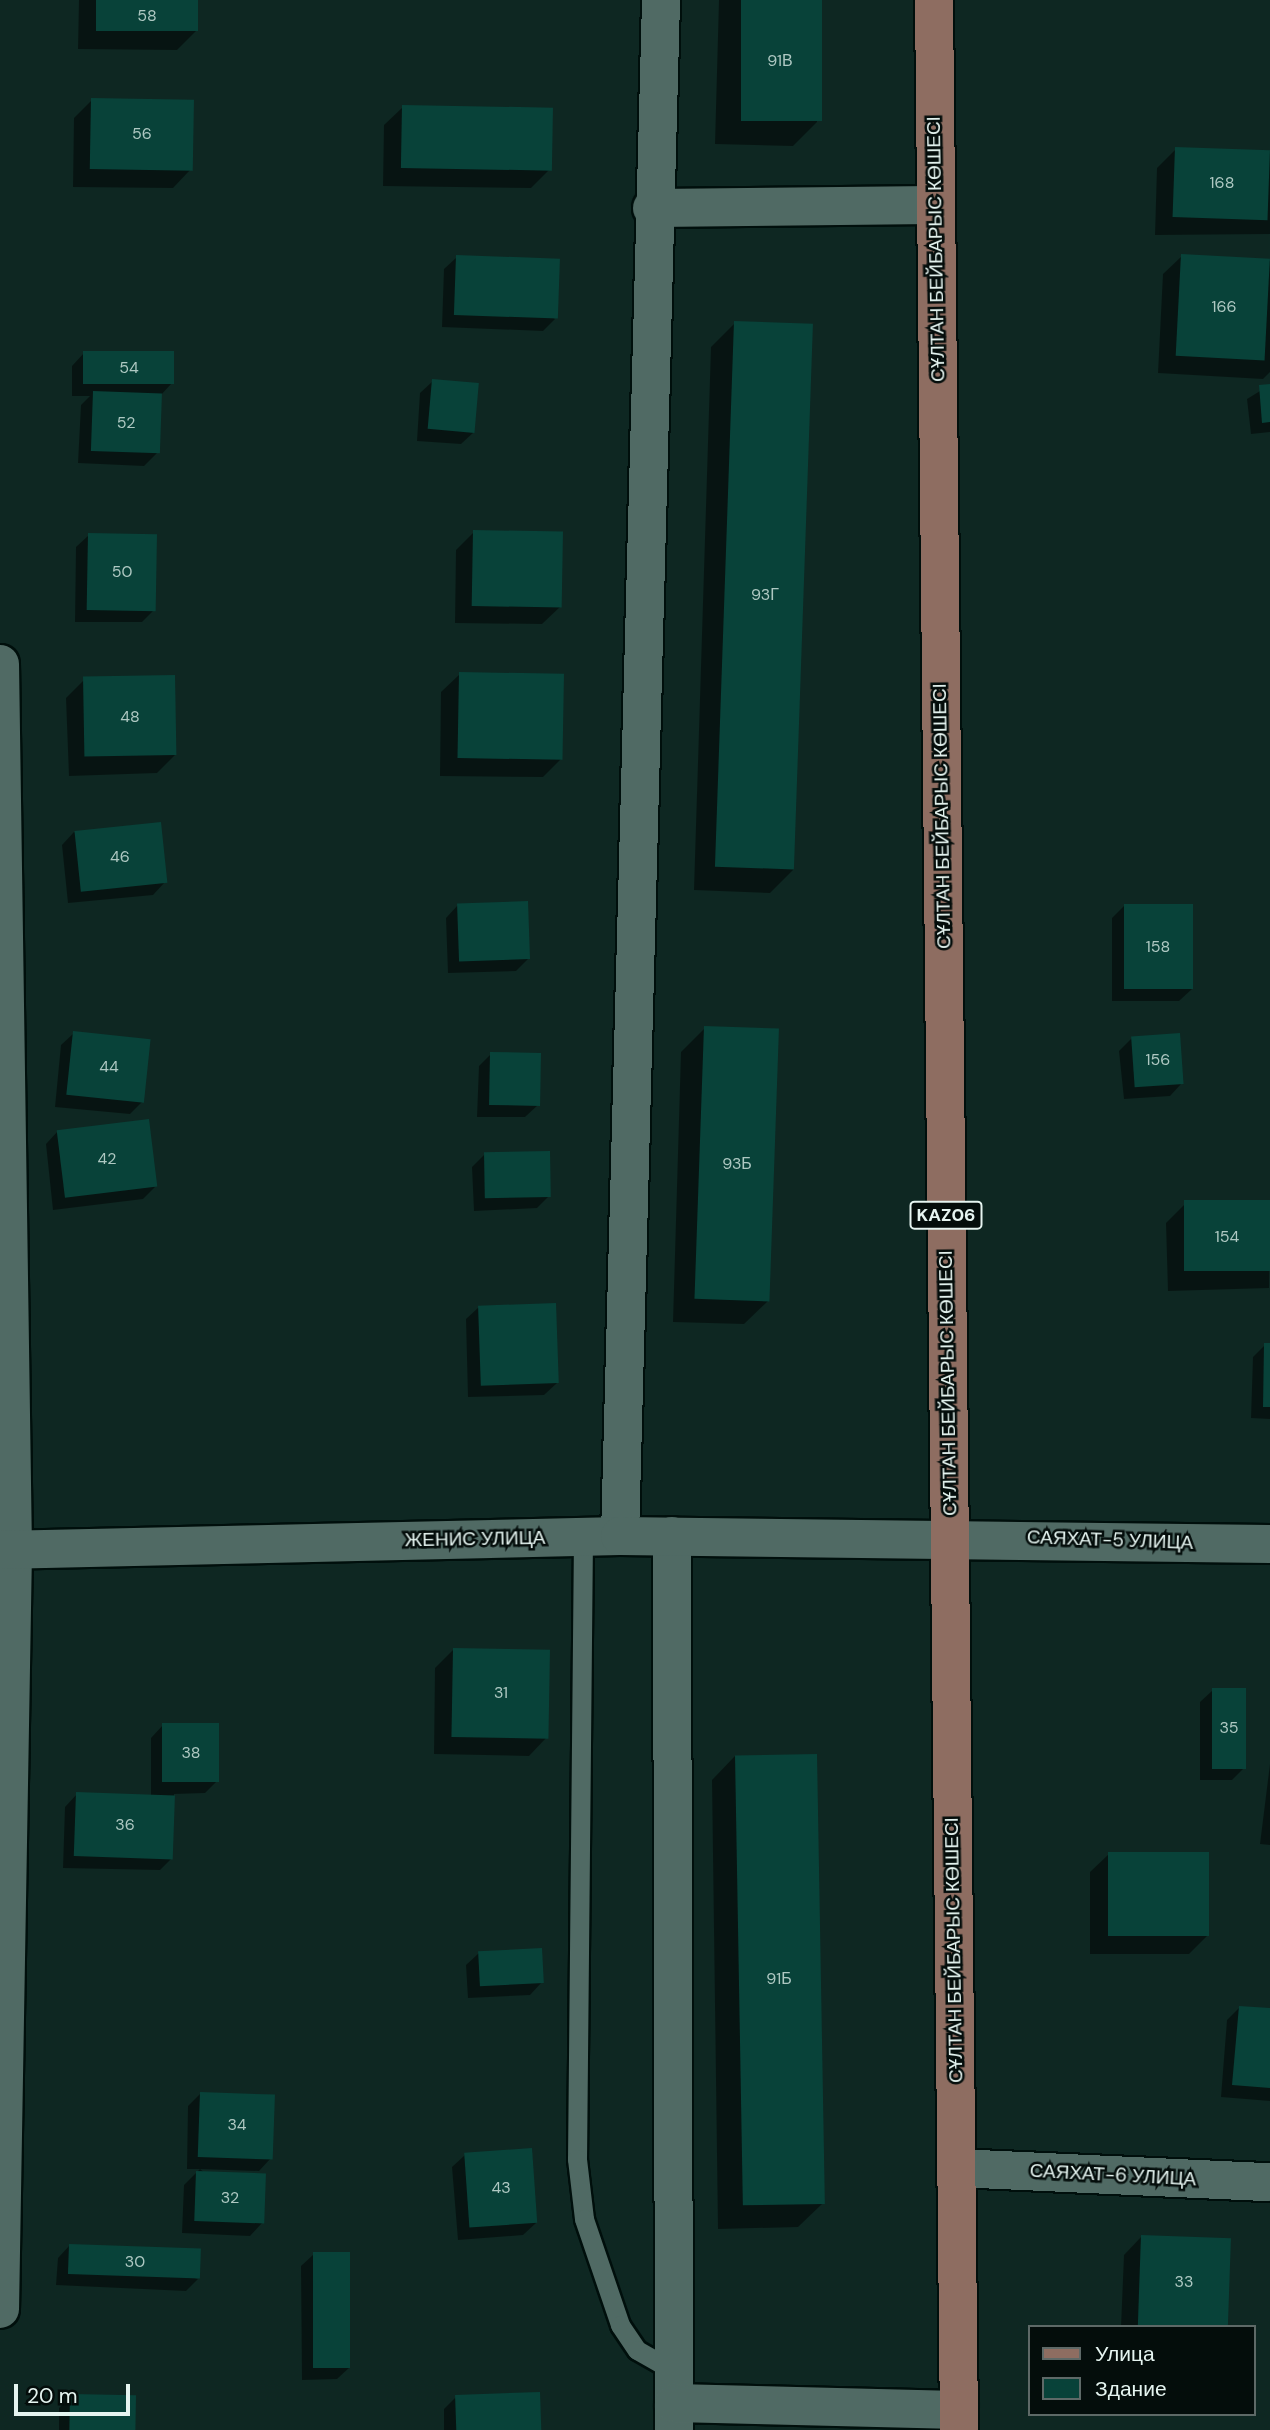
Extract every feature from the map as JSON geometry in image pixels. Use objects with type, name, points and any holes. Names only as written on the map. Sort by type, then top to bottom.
[{"type":"main road","name":"СҰЛТАН БЕЙБАРЫС КӨШЕСІ","points":[[933,0],[959,2420]]},
{"type":"street","points":[[601,1536],[661,0]]},
{"type":"street","points":[[652,208],[936,205]]},
{"type":"street","points":[[0,664],[7,1550],[0,2309]]},
{"type":"street","name":"ЖЕНИС УЛИЦА","points":[[7,1550],[601,1536],[950,1535]]},
{"type":"street","name":"САЯХАТ-5 УЛИЦА","points":[[950,1535],[1270,1544]]},
{"type":"street","points":[[671,1536],[674,2401],[959,2420]]},
{"type":"street","name":"САЯХАТ-6 УЛИЦА","points":[[956,2168],[1270,2182]]},
{"type":"lane","points":[[601,1536],[577,2159],[584,2219],[620,2325],[674,2401]]},
{"type":"building","points":[[96,0],[198,0],[198,31],[96,31]]},
{"type":"building","points":[[741,0],[822,0],[822,121],[741,121]]},
{"type":"building","points":[[91,98],[194,100],[193,171],[90,169]]},
{"type":"building","points":[[402,105],[553,108],[552,171],[401,168]]},
{"type":"building","points":[[1175,147],[1270,150],[1267,220],[1173,217]]},
{"type":"building","points":[[1181,254],[1270,259],[1265,361],[1176,356]]},
{"type":"building","points":[[456,255],[560,259],[558,319],[454,315]]},
{"type":"building","points":[[734,321],[813,324],[794,869],[715,867]]},
{"type":"building","points":[[83,351],[174,351],[174,384],[83,384]]},
{"type":"building","points":[[432,379],[479,383],[474,433],[428,429]]},
{"type":"building","points":[[1270,384],[1270,422],[1262,423],[1259,385]]},
{"type":"building","points":[[93,391],[162,393],[160,453],[91,451]]},
{"type":"building","points":[[473,530],[563,532],[562,608],[472,606]]},
{"type":"building","points":[[88,533],[157,534],[156,611],[87,610]]},
{"type":"building","points":[[459,672],[564,674],[562,760],[457,758]]},
{"type":"building","points":[[175,675],[176,755],[84,757],[83,677]]},
{"type":"building","points":[[161,822],[167,883],[81,892],[74,831]]},
{"type":"building","points":[[528,901],[530,959],[459,961],[457,903]]},
{"type":"building","points":[[1124,904],[1193,904],[1193,989],[1124,989]]},
{"type":"building","points":[[704,1026],[779,1029],[769,1301],[694,1299]]},
{"type":"building","points":[[73,1031],[151,1039],[144,1103],[66,1095]]},
{"type":"building","points":[[1180,1033],[1184,1084],[1135,1087],[1131,1036]]},
{"type":"building","points":[[490,1052],[541,1053],[540,1106],[489,1105]]},
{"type":"building","points":[[149,1119],[157,1186],[65,1198],[57,1130]]},
{"type":"building","points":[[550,1151],[551,1197],[485,1198],[484,1152]]},
{"type":"building","points":[[1184,1200],[1270,1200],[1270,1271],[1184,1271]]},
{"type":"building","points":[[556,1303],[559,1383],[481,1386],[478,1306]]},
{"type":"building","points":[[1264,1343],[1270,1343],[1270,1407],[1263,1407]]},
{"type":"building","points":[[453,1648],[550,1650],[548,1739],[451,1737]]},
{"type":"building","points":[[1212,1688],[1246,1688],[1246,1769],[1212,1769]]},
{"type":"building","points":[[162,1723],[219,1723],[219,1782],[162,1782]]},
{"type":"building","points":[[817,1754],[825,2204],[743,2205],[735,1755]]},
{"type":"building","points":[[76,1792],[175,1795],[173,1859],[74,1856]]},
{"type":"building","points":[[1108,1852],[1209,1852],[1209,1936],[1108,1936]]},
{"type":"building","points":[[542,1948],[544,1983],[480,1986],[478,1951]]},
{"type":"building","points":[[1239,2006],[1270,2008],[1270,2088],[1232,2085]]},
{"type":"building","points":[[200,2092],[275,2095],[273,2160],[198,2157]]},
{"type":"building","points":[[532,2148],[537,2223],[469,2228],[464,2153]]},
{"type":"building","points":[[196,2171],[266,2173],[264,2223],[194,2221]]},
{"type":"building","points":[[1141,2235],[1231,2238],[1228,2325],[1138,2325]]},
{"type":"building","points":[[69,2244],[201,2249],[200,2279],[68,2274]]},
{"type":"building","points":[[313,2252],[350,2252],[350,2368],[313,2368]]},
{"type":"building","points":[[540,2392],[541,2430],[456,2430],[455,2395]]},
{"type":"building","points":[[70,2394],[136,2395],[135,2430],[69,2430]]}]
